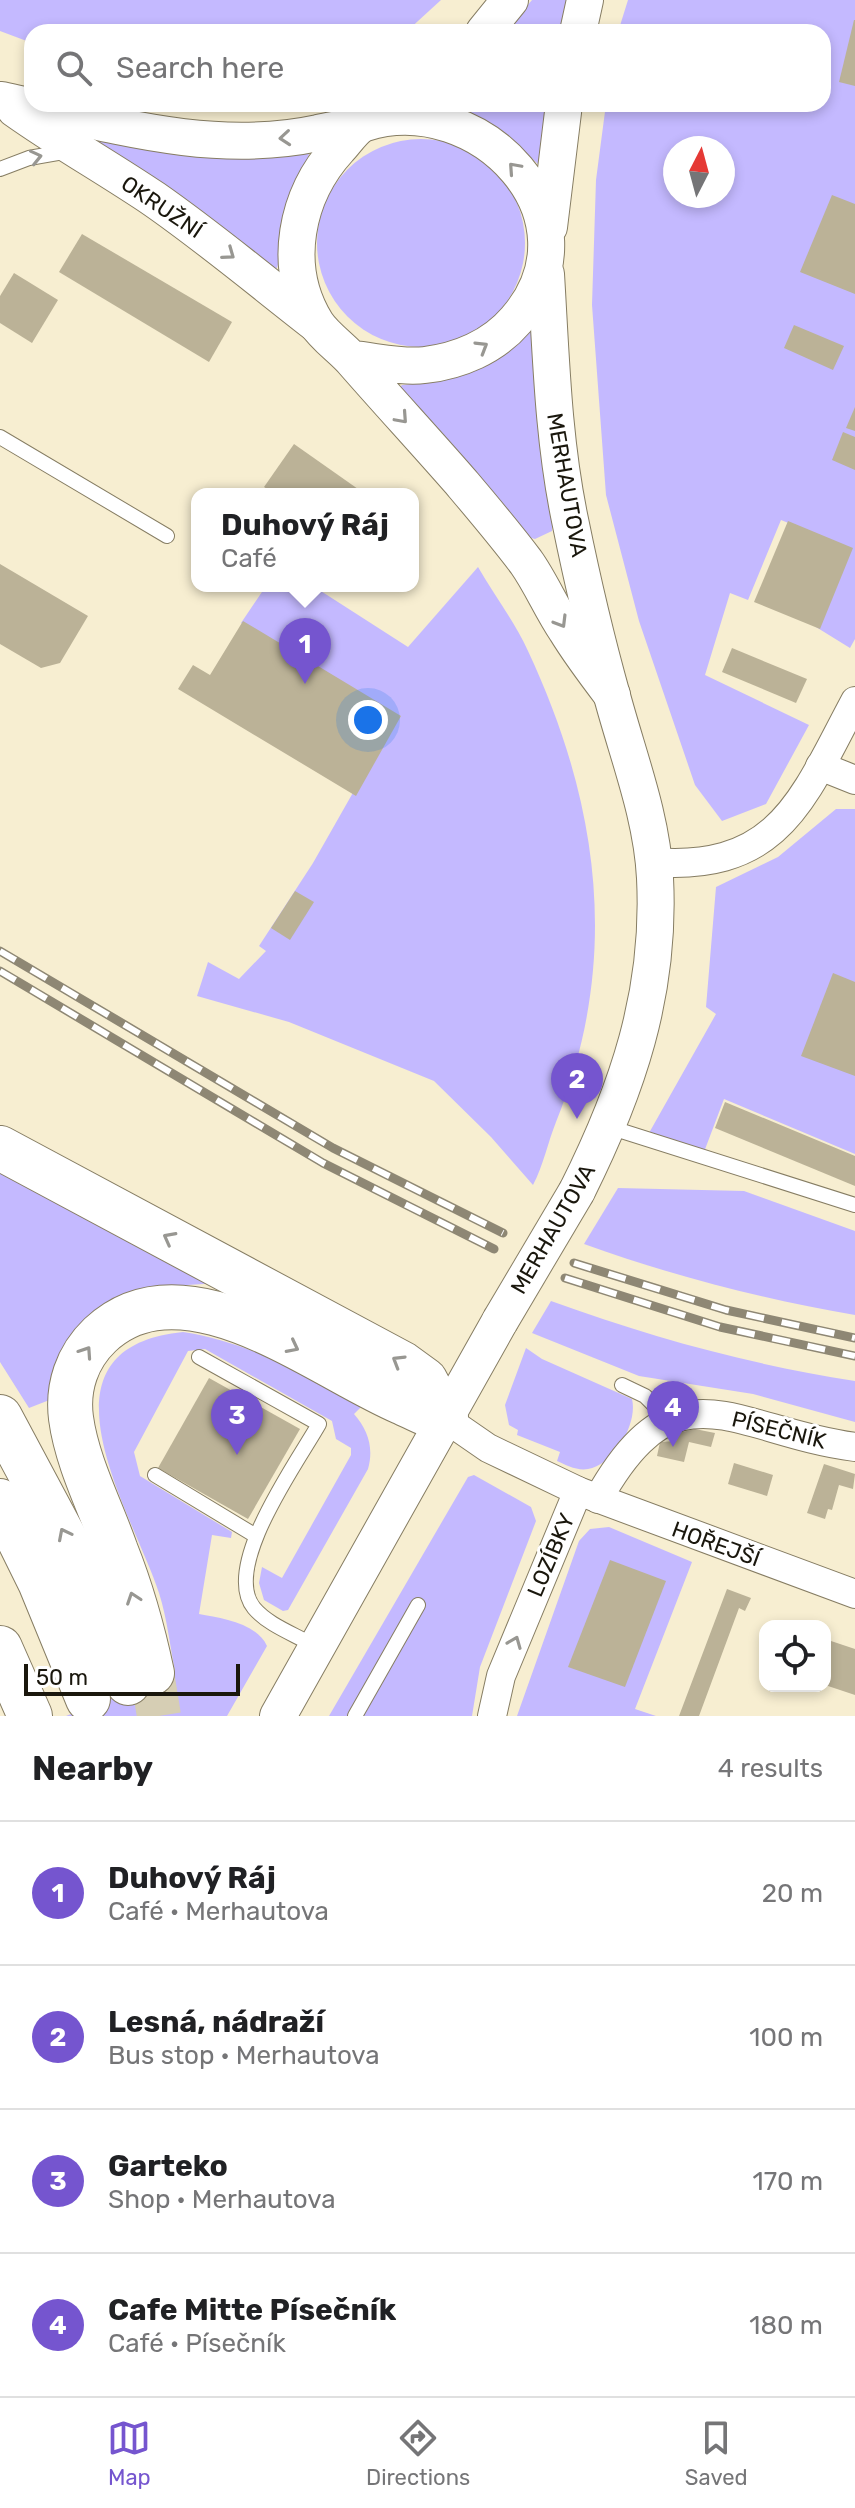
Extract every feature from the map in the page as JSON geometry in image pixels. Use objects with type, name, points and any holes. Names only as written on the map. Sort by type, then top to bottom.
[{"type":"highway","points":[[0,1148],[403,1364],[425,1380],[446,1419]]},
{"type":"highway","points":[[123,1685],[136,1605],[93,1491],[71,1417],[75,1373],[80,1359],[104,1332],[124,1319],[145,1311],[201,1308],[278,1340],[386,1396],[446,1419]]},
{"type":"highway","points":[[0,1417],[78,1563],[123,1685]]},
{"type":"highway","points":[[0,1501],[40,1582],[123,1685]]},
{"type":"highway","points":[[0,1648],[30,1716]]},
{"type":"street","points":[[490,24],[510,0]]},
{"type":"street","points":[[580,24],[585,0]]},
{"type":"street","points":[[1,100],[24,105]]},
{"type":"street","name":"OKRUŽNÍ","points":[[1,100],[73,150],[151,197],[238,260],[316,324]]},
{"type":"street","points":[[56,112],[171,137],[229,142],[295,138],[414,115],[442,120],[468,131],[510,160],[533,190],[548,236]]},
{"type":"street","points":[[384,112],[362,124],[322,167],[304,207],[294,250],[300,285],[316,324],[352,359],[422,366],[461,358],[509,329],[530,304],[546,272],[563,112]]},
{"type":"street","name":"MERHAUTOVA","points":[[278,1716],[500,1321],[577,1191],[609,1127],[641,1034],[649,981],[653,862],[640,791],[612,695],[569,518],[553,404],[546,272]]},
{"type":"street","name":"MERHAUTOVA","points":[[352,359],[527,563],[566,631],[612,695]]},
{"type":"street","points":[[653,862],[692,865],[725,860],[762,842],[787,818],[820,766],[855,701]]},
{"type":"street","points":[[820,766],[855,780]]},
{"type":"street","name":"PÍSEČNÍK","points":[[668,1419],[709,1414],[855,1447]]},
{"type":"street","name":"LOZÍBKY","points":[[446,1419],[488,1448],[588,1495],[501,1676],[492,1716]]},
{"type":"street","points":[[588,1495],[633,1446],[668,1419]]},
{"type":"street","name":"HOŘEJŠÍ","points":[[588,1495],[855,1594]]},
{"type":"lane","points":[[0,169],[29,158],[73,150]]},
{"type":"lane","points":[[0,437],[167,536]]},
{"type":"lane","points":[[609,1127],[855,1205]]},
{"type":"lane","points":[[199,1357],[319,1424],[256,1536],[244,1575],[245,1593],[254,1609],[317,1648]]},
{"type":"lane","points":[[622,1385],[645,1396],[668,1419]]},
{"type":"lane","points":[[155,1475],[256,1536]]},
{"type":"lane","points":[[355,1716],[418,1605]]},
{"type":"shaded area","points":[[0,0],[441,0],[415,24],[24,24],[24,40],[0,31]]},
{"type":"shaded area","points":[[532,0],[569,0],[564,24],[512,24]]},
{"type":"shaded area","points":[[628,0],[855,0],[855,639],[850,648],[816,627],[848,547],[781,520],[748,600],[730,593],[705,675],[809,725],[766,804],[722,821],[695,785],[639,621],[606,495],[592,305],[596,180],[605,112],[831,112],[831,24],[620,24]]},
{"type":"shaded area","points":[[460,112],[547,112],[539,165],[501,130]]},
{"type":"shaded area","points":[[84,133],[309,151],[306,165],[286,204],[277,268],[271,270]]},
{"type":"shaded area","points":[[421,139],[461,147],[494,170],[517,203],[525,243],[517,283],[494,316],[461,339],[421,347],[381,339],[348,316],[325,283],[317,243],[325,203],[348,170],[381,147]]},
{"type":"shaded area","points":[[534,327],[552,512],[552,531],[535,539],[521,535],[397,390],[402,385],[430,382]]},
{"type":"shaded area","points":[[478,567],[523,640],[553,709],[572,767],[586,825],[593,884],[595,943],[589,1002],[576,1062],[533,1185],[491,1137],[434,1081],[289,1022],[197,996],[208,962],[239,979],[266,951],[259,946],[313,863],[396,717],[241,623],[262,592],[322,592],[408,647]]},
{"type":"shaded area","points":[[836,809],[855,809],[855,1154],[724,1099],[704,1152],[649,1133],[716,1014],[706,1007],[716,887],[778,857]]},
{"type":"shaded area","points":[[0,1172],[221,1283],[153,1287],[104,1308],[52,1399],[29,1408],[0,1362]]},
{"type":"shaded area","points":[[618,1188],[744,1191],[855,1231],[855,1315],[718,1286],[584,1244]]},
{"type":"shaded area","points":[[551,1301],[701,1348],[778,1367],[855,1381],[855,1422],[753,1394],[639,1376],[532,1333]]},
{"type":"shaded area","points":[[183,1332],[253,1351],[363,1405],[354,1414],[368,1440],[368,1469],[288,1610],[283,1611],[264,1600],[259,1583],[262,1567],[282,1578],[351,1455],[351,1448],[336,1439],[332,1421],[205,1349],[188,1351],[134,1452],[140,1476],[232,1532],[231,1538],[212,1535],[199,1614],[247,1627],[267,1646],[227,1716],[66,1716],[175,1671],[159,1593],[113,1479],[102,1438],[99,1400],[109,1368],[136,1344]]},
{"type":"shaded area","points":[[526,1348],[542,1359],[632,1399],[628,1431],[615,1452],[598,1466],[580,1469],[557,1461],[560,1452],[517,1435],[518,1430],[509,1425],[505,1405]]},
{"type":"shaded area","points":[[474,1475],[531,1507],[536,1521],[480,1667],[472,1716],[329,1716],[468,1477]]},
{"type":"shaded area","points":[[609,1527],[692,1562],[635,1709],[656,1716],[517,1716],[579,1541],[590,1529]]},
{"type":"building","points":[[855,20],[855,86],[839,82]]},
{"type":"building","points":[[832,195],[855,204],[855,294],[800,272]]},
{"type":"building","points":[[82,234],[232,322],[209,362],[59,272]]},
{"type":"building","points":[[14,273],[58,300],[32,343],[0,323],[0,296]]},
{"type":"building","points":[[794,325],[844,346],[833,370],[784,348]]},
{"type":"building","points":[[855,407],[855,431],[846,428]]},
{"type":"building","points":[[843,432],[855,437],[855,470],[832,460]]},
{"type":"building","points":[[294,444],[357,488],[266,488]]},
{"type":"building","points":[[788,521],[853,548],[820,629],[754,602]]},
{"type":"building","points":[[0,564],[88,616],[60,663],[41,668],[0,644]]},
{"type":"building","points":[[243,621],[401,716],[356,796],[178,689],[193,665],[210,675]]},
{"type":"building","points":[[732,648],[807,679],[796,703],[722,672]]},
{"type":"building","points":[[295,891],[314,902],[290,940],[271,928]]},
{"type":"building","points":[[833,973],[855,982],[855,1076],[801,1056]]},
{"type":"building","points":[[725,1102],[855,1156],[855,1186],[715,1128]]},
{"type":"building","points":[[209,1378],[300,1429],[248,1519],[158,1468]]},
{"type":"building","points":[[695,1429],[715,1433],[711,1447],[689,1442],[684,1462],[657,1456],[660,1442],[676,1441],[678,1433]]},
{"type":"building","points":[[734,1463],[773,1475],[767,1496],[728,1484]]},
{"type":"building","points":[[824,1464],[855,1474],[853,1489],[839,1485],[832,1510],[828,1509],[825,1519],[807,1513]]},
{"type":"building","points":[[610,1560],[666,1581],[625,1687],[568,1667]]},
{"type":"building","points":[[727,1589],[751,1598],[745,1611],[739,1608],[699,1716],[679,1716]]},
{"type":"building","points":[[831,1641],[855,1649],[855,1695],[831,1687]]},
{"type":"tunnel","points":[[152,1673],[159,1716]]},
{"type":"railway","points":[[0,951],[333,1148],[503,1233]]},
{"type":"railway","points":[[0,971],[323,1163],[494,1249]]},
{"type":"railway","points":[[574,1263],[726,1310],[855,1338]]},
{"type":"railway","points":[[565,1278],[720,1327],[855,1356]]},
{"type":"place","name":"Duhový Ráj","points":[[305,684]]},
{"type":"place","name":"Lesná, nádraží","points":[[577,1119]]},
{"type":"place","name":"Cafe Mitte Písečník","points":[[673,1447]]},
{"type":"place","name":"Garteko","points":[[237,1455]]}]
